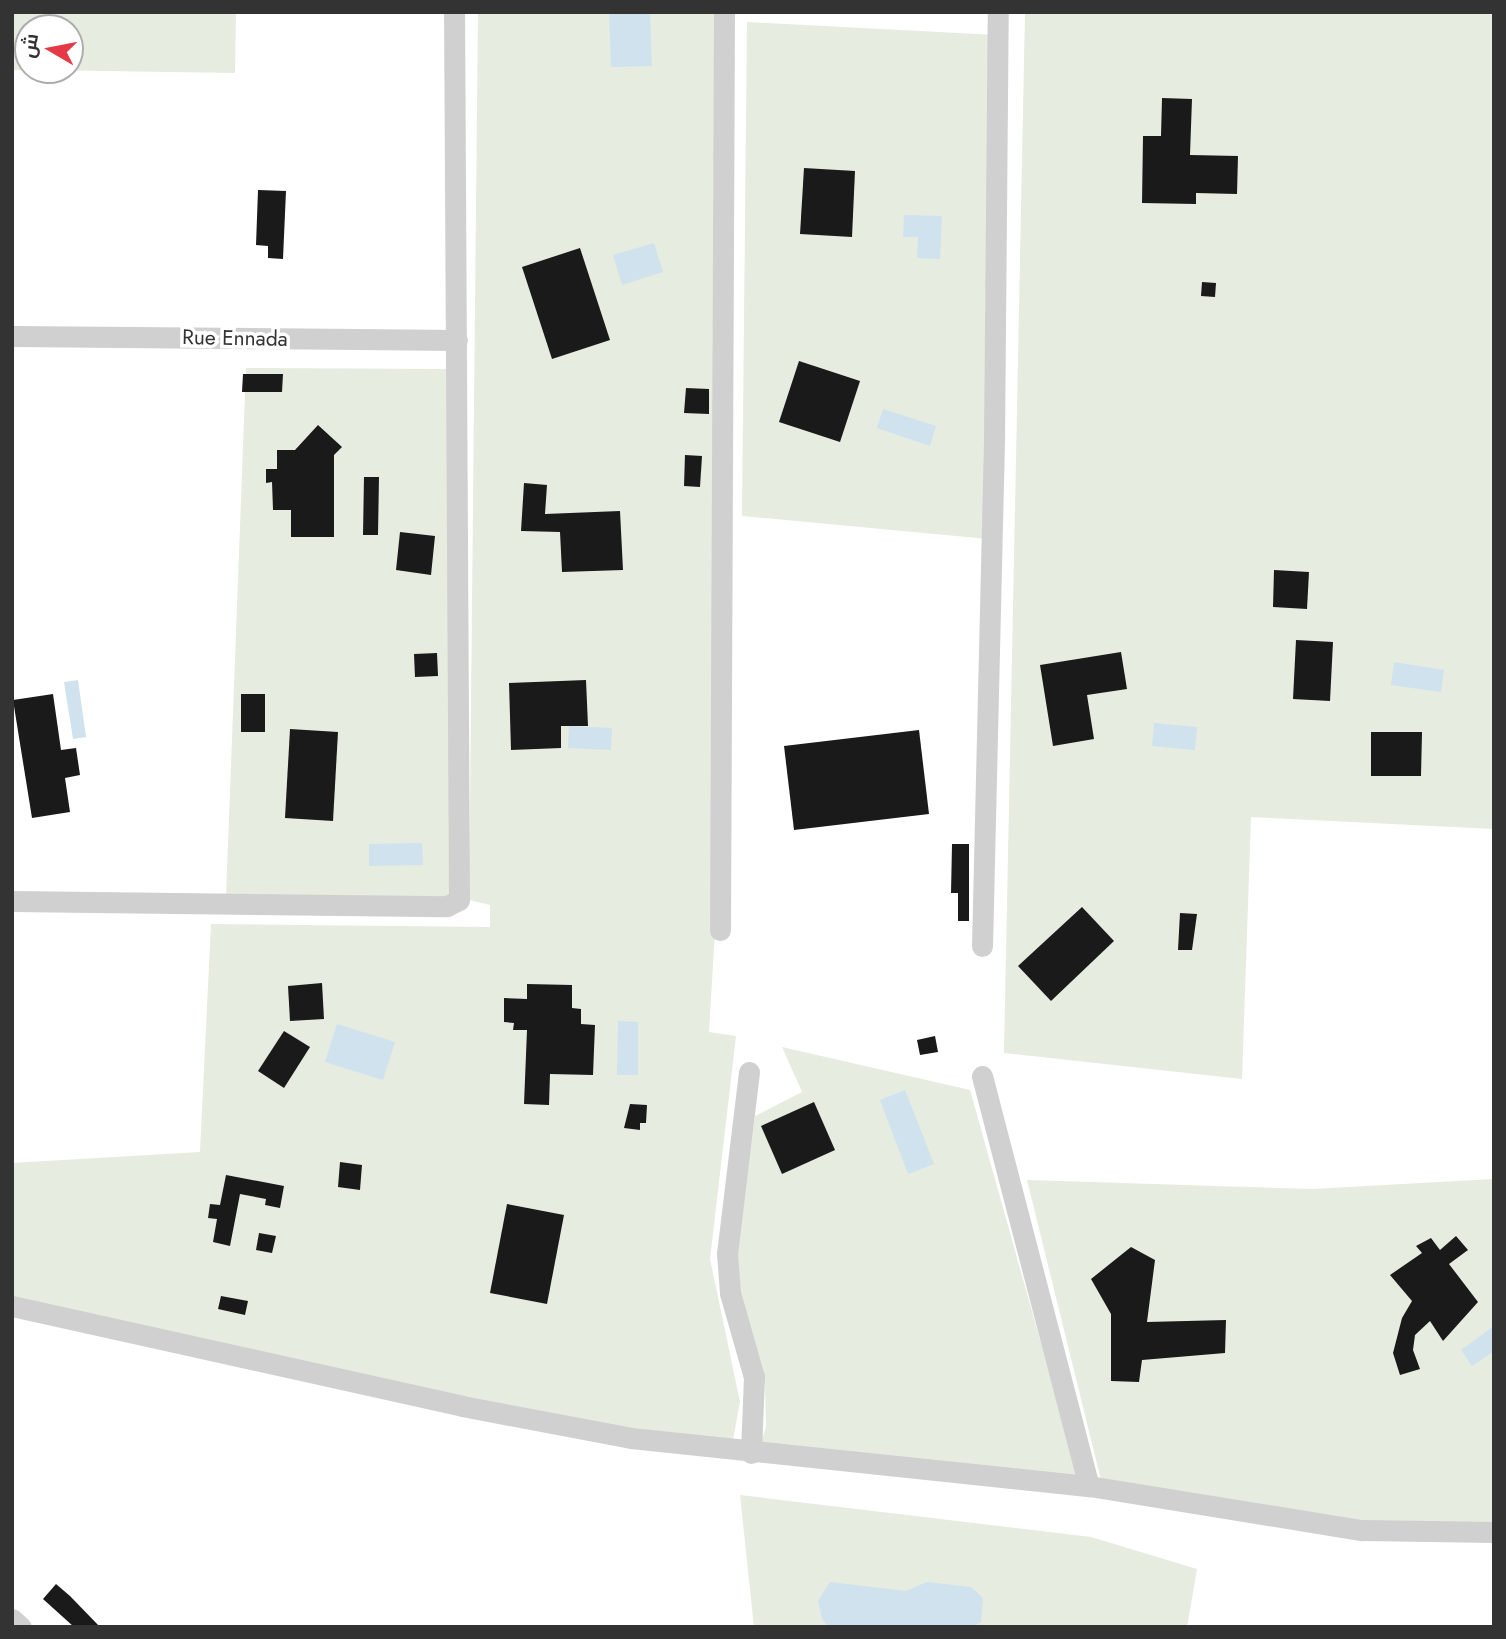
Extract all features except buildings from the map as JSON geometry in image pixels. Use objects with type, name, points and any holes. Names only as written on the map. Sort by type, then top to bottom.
[{"type":"street","points":[[12,901],[456,904],[460,890],[454,12]]},
{"type":"street","points":[[720,930],[724,12]]},
{"type":"street","points":[[982,947],[994,442],[998,12]]},
{"type":"street","name":"Rue Ennada","points":[[12,335],[457,340]]},
{"type":"street","points":[[749,1072],[727,1253],[730,1293],[754,1377],[751,1453]]},
{"type":"street","points":[[982,1076],[1089,1486]]},
{"type":"street","points":[[12,1307],[462,1406],[631,1438],[751,1453],[1089,1486],[1362,1530],[1494,1532]]},
{"type":"street","points":[[12,1619],[21,1627]]},
{"type":"shaded area","points":[[12,12],[236,12],[235,73],[84,71],[84,14],[14,14],[12,70]]},
{"type":"shaded area","points":[[478,12],[721,12],[717,898],[709,1032],[736,1036],[710,1259],[740,1402],[732,1445],[569,1422],[12,1300],[12,1163],[200,1152],[211,924],[490,927],[490,905],[469,900]]},
{"type":"shaded area","points":[[1025,12],[1494,12],[1494,829],[1251,817],[1242,1079],[1004,1053]]},
{"type":"shaded area","points":[[747,22],[996,35],[988,539],[742,516]]},
{"type":"shaded area","points":[[246,368],[449,369],[449,903],[226,898]]},
{"type":"shaded area","points":[[782,1047],[970,1090],[1079,1479],[760,1446],[766,1427],[765,1386],[735,1272],[755,1116],[802,1092]]},
{"type":"shaded area","points":[[1494,1179],[1494,1522],[1357,1532],[1102,1484],[1027,1180],[1312,1189]]},
{"type":"shaded area","points":[[740,1495],[1091,1537],[1197,1569],[1187,1627],[754,1627]]},
{"type":"water","points":[[609,12],[650,12],[652,66],[611,67]]},
{"type":"water","points":[[904,215],[942,216],[940,259],[917,258],[918,237],[903,237]]},
{"type":"water","points":[[654,243],[663,272],[622,285],[613,255]]},
{"type":"water","points":[[883,409],[936,426],[930,446],[877,428]]},
{"type":"water","points":[[1394,662],[1444,670],[1441,692],[1391,685]]},
{"type":"water","points":[[78,680],[86,737],[73,739],[64,682]]},
{"type":"water","points":[[1154,723],[1197,727],[1195,750],[1152,746]]},
{"type":"water","points":[[569,726],[612,728],[611,750],[568,748]]},
{"type":"water","points":[[422,843],[423,865],[369,866],[369,844]]},
{"type":"water","points":[[618,1021],[638,1022],[638,1075],[617,1075]]},
{"type":"water","points":[[337,1024],[395,1042],[383,1080],[325,1062]]},
{"type":"water","points":[[905,1090],[934,1164],[908,1174],[880,1100]]},
{"type":"water","points":[[1494,1326],[1494,1351],[1472,1366],[1461,1350]]},
{"type":"water","points":[[830,1582],[906,1591],[927,1582],[971,1587],[983,1598],[981,1622],[972,1627],[829,1627],[822,1619],[818,1601]]}]
